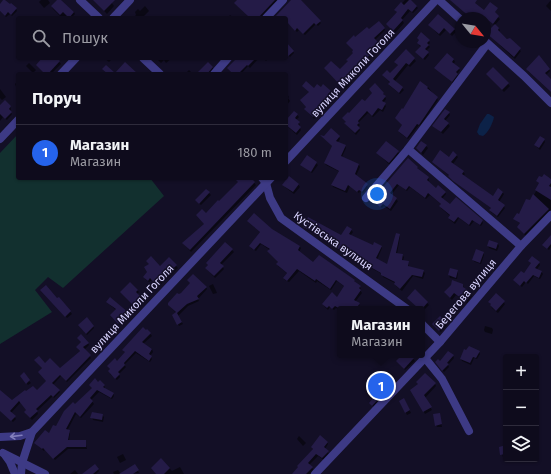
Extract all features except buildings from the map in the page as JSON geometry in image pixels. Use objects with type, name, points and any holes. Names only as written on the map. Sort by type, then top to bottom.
[{"type":"street","points":[[80,0],[97,16]]},
{"type":"street","points":[[115,16],[130,0]]},
{"type":"street","points":[[268,16],[283,0]]},
{"type":"street","points":[[437,0],[455,15]]},
{"type":"street","name":"вулиця Миколи Гоголя","points":[[288,159],[437,0]]},
{"type":"street","points":[[491,47],[524,76],[551,103]]},
{"type":"street","points":[[366,198],[408,149],[482,48]]},
{"type":"street","points":[[63,72],[74,60]]},
{"type":"street","points":[[145,60],[158,72]]},
{"type":"street","points":[[216,72],[226,60]]},
{"type":"street","points":[[0,139],[16,122]]},
{"type":"street","points":[[408,149],[521,246]]},
{"type":"street","name":"вулиця Миколи Гоголя","points":[[32,432],[266,180]]},
{"type":"street","name":"Кустівська вулиця","points":[[266,180],[270,198],[281,218],[403,306]]},
{"type":"street","name":"Берегова вулиця","points":[[315,474],[440,342],[521,246],[551,215]]},
{"type":"street","points":[[425,327],[440,342]]},
{"type":"street","points":[[425,358],[442,378],[469,431]]},
{"type":"street","points":[[0,437],[20,436],[32,432]]},
{"type":"street","points":[[21,474],[22,463],[32,432]]},
{"type":"street","points":[[2,453],[45,474]]},
{"type":"street","points":[[2,453],[10,462],[15,474]]},
{"type":"green space","points":[[16,136],[16,180],[152,180],[164,196],[63,288],[48,277],[35,290],[52,312],[0,344],[0,153]]},
{"type":"water","points":[[487,114],[494,117],[493,122],[485,135],[479,135],[477,132],[480,124]]},
{"type":"place","name":"Магазин","points":[[381,386]]}]
